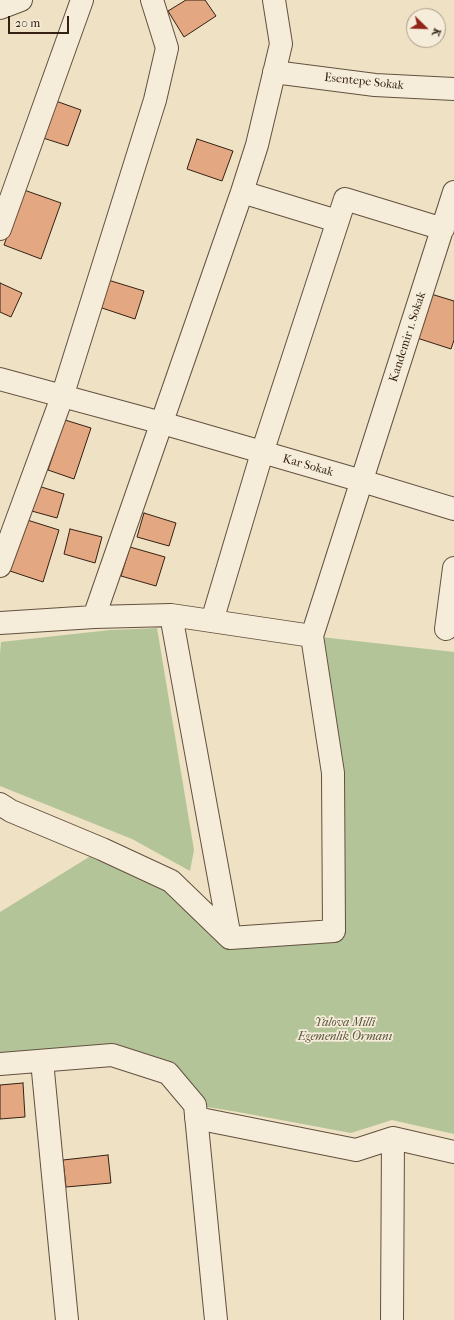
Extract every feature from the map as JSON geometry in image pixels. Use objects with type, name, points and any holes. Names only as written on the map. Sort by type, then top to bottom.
[{"type":"street","points":[[0,229],[82,0]]},
{"type":"street","points":[[0,566],[62,397],[155,100],[167,48],[152,0]]},
{"type":"street","points":[[94,617],[257,145],[281,44],[274,0]]},
{"type":"street","name":"Esentepe Sokak","points":[[274,72],[375,85],[454,89]]},
{"type":"street","points":[[242,192],[337,222]]},
{"type":"street","name":"Kandemir 1. Sokak","points":[[312,636],[454,192]]},
{"type":"street","points":[[212,621],[262,453],[345,199],[443,229]]},
{"type":"street","name":"Kar Sokak","points":[[0,379],[162,423],[454,509]]},
{"type":"street","points":[[446,629],[454,568]]},
{"type":"street","points":[[171,615],[230,938]]},
{"type":"street","points":[[0,623],[94,617],[171,615],[312,636],[334,773],[334,931],[230,938],[171,881],[102,849],[11,811],[0,804]]},
{"type":"street","points":[[0,1064],[112,1056],[168,1072],[195,1105],[216,1320]]},
{"type":"street","points":[[42,1061],[67,1320]]},
{"type":"street","points":[[196,1118],[356,1150],[393,1138],[454,1152]]},
{"type":"street","points":[[392,1320],[393,1138]]},
{"type":"green space","points":[[157,628],[194,850],[190,871],[132,839],[0,786],[1,642],[110,630]]},
{"type":"green space","name":"Yalova Millî Egemenlik Ormanı","points":[[312,636],[454,652],[454,1134],[392,1120],[351,1133],[195,1105],[168,1073],[112,1056],[0,1056],[0,912],[102,849],[171,881],[230,938],[334,931]]},
{"type":"building","points":[[186,0],[205,0],[216,16],[184,37],[168,11]]},
{"type":"building","points":[[53,100],[81,110],[68,146],[40,137]]},
{"type":"building","points":[[197,139],[233,151],[222,181],[187,169]]},
{"type":"building","points":[[24,190],[61,203],[41,259],[4,245]]},
{"type":"building","points":[[108,280],[144,291],[135,319],[99,307]]},
{"type":"building","points":[[0,283],[22,293],[11,317],[0,312]]},
{"type":"building","points":[[431,294],[454,301],[454,340],[451,349],[417,338]]},
{"type":"building","points":[[65,420],[91,428],[74,479],[48,470]]},
{"type":"building","points":[[35,485],[64,494],[57,518],[28,510]]},
{"type":"building","points":[[144,513],[176,523],[169,546],[137,537]]},
{"type":"building","points":[[24,519],[59,530],[43,582],[7,570]]},
{"type":"building","points":[[70,529],[102,537],[95,563],[64,554]]},
{"type":"building","points":[[130,547],[165,557],[156,586],[121,576]]},
{"type":"building","points":[[23,1083],[25,1117],[0,1119],[0,1085]]},
{"type":"building","points":[[108,1155],[111,1183],[66,1187],[63,1160]]}]
